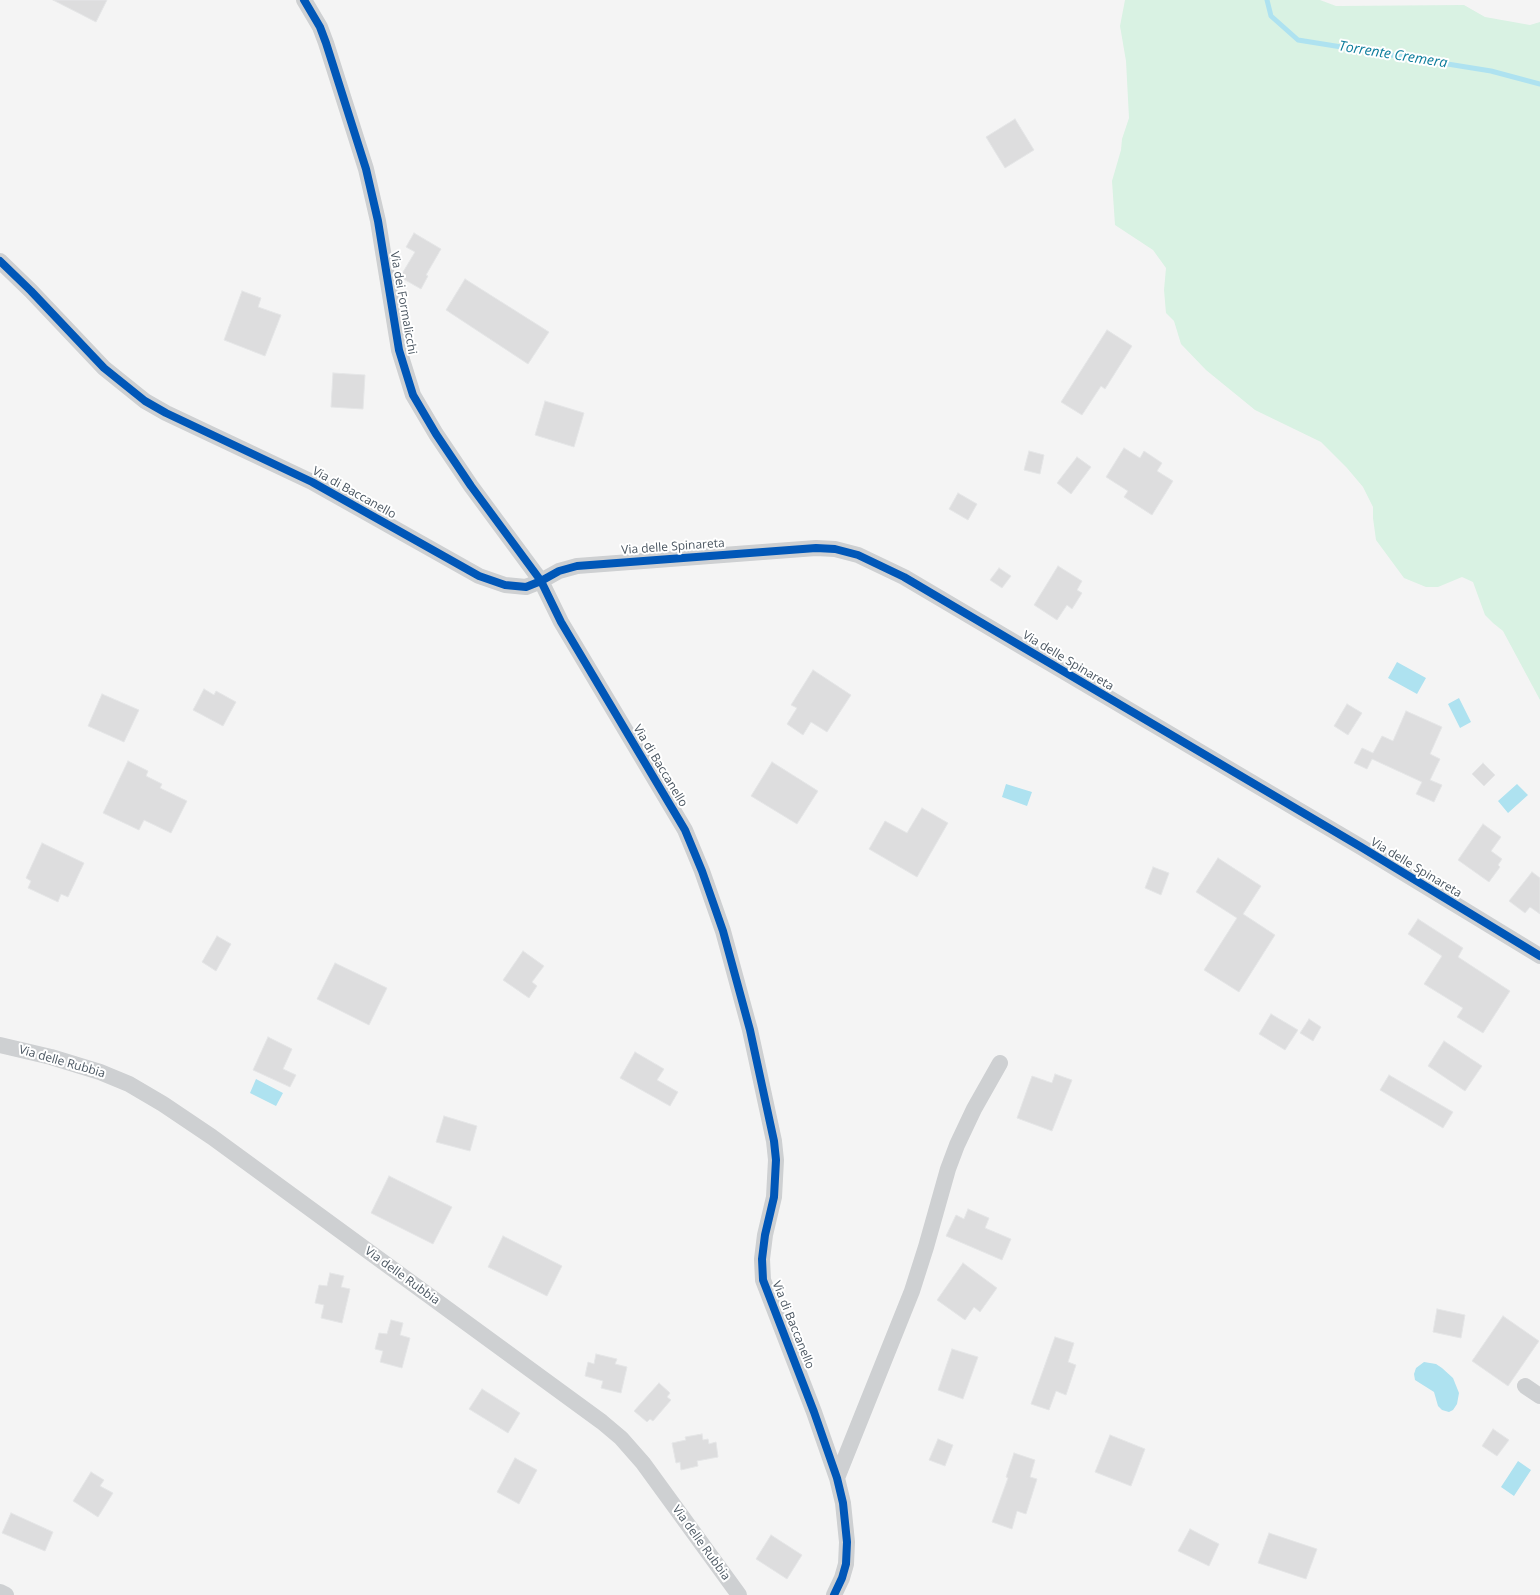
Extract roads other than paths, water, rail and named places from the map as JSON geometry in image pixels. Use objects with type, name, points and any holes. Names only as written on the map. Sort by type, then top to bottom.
[{"type":"street","name":"Via dei Formalicchi","points":[[304,0],[320,27],[326,43],[368,177],[378,221],[397,342],[412,395],[471,486],[541,581]]},
{"type":"street","name":"Via di Baccanello","points":[[0,261],[104,368],[134,393],[156,407],[319,486],[479,576],[504,585],[518,587],[526,587],[541,581],[562,622],[685,830],[720,923],[744,1005],[775,1149],[775,1191],[763,1252],[763,1280],[807,1392],[837,1478],[845,1514],[847,1551],[845,1571],[834,1595]]},
{"type":"street","name":"Via delle Spinareta","points":[[541,581],[559,571],[577,566],[816,548],[835,549],[858,555],[893,571],[929,592],[1352,842],[1540,956]]},
{"type":"street","name":"Via delle Rubbia","points":[[0,1045],[51,1057],[100,1072],[129,1084],[169,1107],[602,1422],[621,1438],[643,1463],[739,1595]]},
{"type":"street","points":[[837,1478],[912,1291],[957,1144],[1000,1063]]},
{"type":"street","points":[[1525,1386],[1540,1396]]},
{"type":"street","points":[[0,1592],[6,1595]]},
{"type":"water","points":[[1397,662],[1426,678],[1417,694],[1388,678]]},
{"type":"water","points":[[1459,698],[1471,722],[1460,728],[1448,704]]},
{"type":"water","points":[[1006,784],[1032,792],[1027,806],[1002,797]]},
{"type":"water","points":[[1517,784],[1528,795],[1508,813],[1498,801]]},
{"type":"water","points":[[256,1079],[283,1093],[276,1106],[250,1093]]},
{"type":"water","points":[[1424,1362],[1436,1364],[1453,1378],[1459,1393],[1457,1404],[1453,1410],[1449,1412],[1442,1410],[1438,1406],[1434,1392],[1415,1380],[1416,1368]]},
{"type":"water","points":[[1518,1461],[1531,1470],[1514,1496],[1501,1487]]},
{"type":"waterway","name":"Torrente Cremera","points":[[1267,0],[1271,16],[1298,40],[1491,71],[1540,84]]}]
